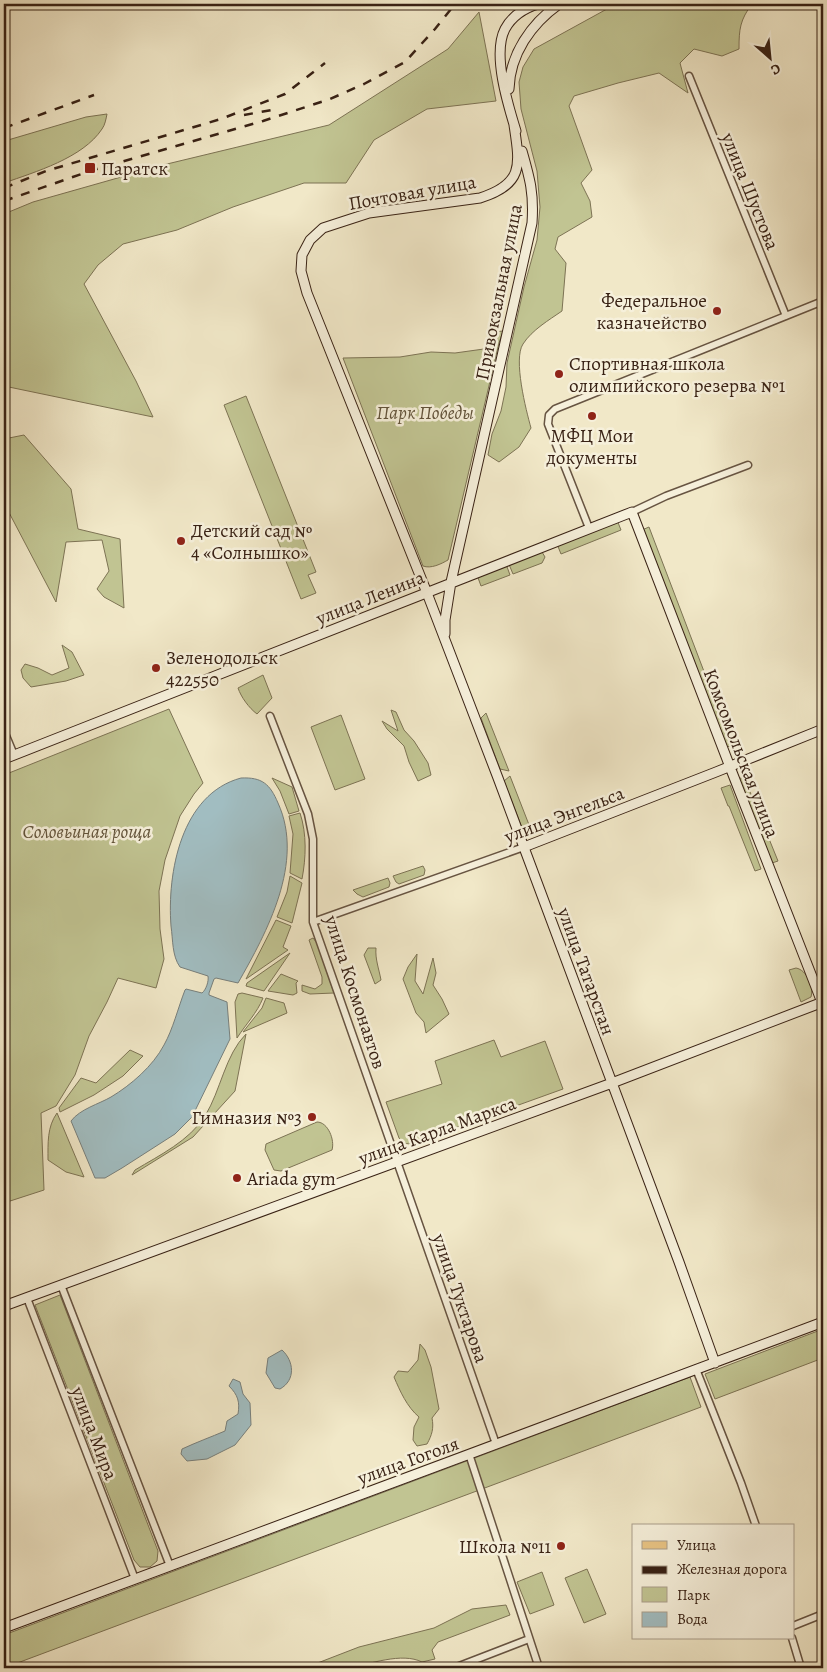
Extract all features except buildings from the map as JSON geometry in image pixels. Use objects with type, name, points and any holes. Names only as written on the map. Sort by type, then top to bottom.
[{"type":"main road","points":[[4,6],[8,4]]},
{"type":"street","points":[[514,125],[502,70],[500,51],[502,37],[511,20],[522,11],[538,4]]},
{"type":"street","points":[[508,102],[510,69],[516,53],[528,35],[559,4]]},
{"type":"street","name":"улица Шустова","points":[[689,76],[786,316]]},
{"type":"street","name":"Привокзальная улица","points":[[445,639],[445,620],[451,582],[532,223],[533,200],[530,179],[514,125]]},
{"type":"street","name":"Почтовая улица","points":[[427,593],[307,293],[302,271],[302,255],[310,240],[323,228],[346,220],[369,213],[480,198],[495,193],[509,183],[516,173],[519,158],[514,125]]},
{"type":"street","points":[[589,528],[548,424],[549,415],[555,408],[823,301]]},
{"type":"street","name":"улица Ленина","points":[[4,759],[748,465]]},
{"type":"street","name":"Комсомольская улица","points":[[632,512],[823,1003]]},
{"type":"street","name":"улица Татарстан","points":[[427,593],[679,1262],[714,1362]]},
{"type":"street","name":"улица Космонавтов","points":[[270,716],[308,814],[314,839],[313,922],[398,1162]]},
{"type":"street","name":"улица Энгельса","points":[[313,922],[524,847],[823,729]]},
{"type":"street","points":[[4,731],[14,755]]},
{"type":"street","name":"улица Карла Маркса","points":[[4,1306],[612,1083],[823,1003]]},
{"type":"street","name":"улица Туктарова","points":[[398,1162],[496,1444]]},
{"type":"street","name":"улица Мира","points":[[61,1286],[170,1566]]},
{"type":"street","name":"улица Мира","points":[[27,1298],[135,1579]]},
{"type":"street","name":"улица Гоголя","points":[[4,1628],[823,1322]]},
{"type":"street","points":[[696,1370],[755,1524]]},
{"type":"street","points":[[470,1454],[539,1668]]},
{"type":"street","points":[[794,1626],[823,1614]]},
{"type":"street","points":[[454,1668],[529,1639]]},
{"type":"street","points":[[793,1640],[801,1668]]},
{"type":"green space","points":[[616,4],[752,4],[741,25],[739,49],[722,56],[694,49],[680,63],[688,93],[659,73],[574,96],[569,106],[592,170],[581,183],[590,201],[592,217],[558,237],[555,249],[566,263],[562,311],[536,330],[523,344],[520,351],[520,372],[531,428],[519,447],[499,462],[488,455],[492,434],[501,411],[506,387],[507,363],[537,240],[540,207],[537,171],[521,109],[519,82],[523,67],[534,49]]},
{"type":"green space","points":[[479,12],[496,101],[427,109],[374,140],[346,183],[304,183],[233,207],[177,230],[123,244],[98,265],[84,284],[153,417],[4,386],[4,214],[33,202],[167,164],[329,125],[448,49]]},
{"type":"green space","points":[[107,114],[102,129],[83,148],[58,163],[4,183],[4,130],[8,140],[86,117]]},
{"type":"green space","name":"Парк Победы","points":[[503,331],[448,560],[433,566],[423,566],[343,358],[400,357],[431,352],[455,353],[491,348],[494,332]]},
{"type":"green space","points":[[246,396],[316,572],[308,575],[316,593],[301,599],[224,405]]},
{"type":"green space","points":[[24,435],[71,489],[78,529],[120,539],[124,608],[104,597],[97,589],[109,571],[102,540],[66,542],[56,602],[4,503],[4,439]]},
{"type":"green space","points":[[617,520],[621,530],[561,554],[557,544]]},
{"type":"green space","points":[[649,527],[732,745],[725,748],[642,530]]},
{"type":"green space","points":[[542,552],[545,557],[542,563],[513,574],[508,562]]},
{"type":"green space","points":[[506,564],[510,575],[481,586],[477,575]]},
{"type":"green space","points":[[62,645],[72,652],[84,675],[66,681],[31,687],[23,678],[21,670],[25,664],[52,675],[69,668]]},
{"type":"green space","points":[[263,675],[272,698],[257,714],[251,709],[238,688]]},
{"type":"green space","name":"Соловьиная роща","points":[[169,709],[203,783],[180,816],[165,860],[159,891],[160,929],[164,959],[156,988],[118,978],[89,1036],[75,1075],[56,1106],[41,1113],[44,1190],[4,1203],[4,775]]},
{"type":"green space","points":[[391,710],[396,712],[404,730],[414,741],[428,763],[431,775],[418,781],[404,746],[387,729],[382,721],[398,731]]},
{"type":"green space","points":[[486,713],[509,771],[500,769],[481,718]]},
{"type":"green space","points":[[341,715],[365,779],[335,790],[311,727]]},
{"type":"green space","points":[[510,776],[533,835],[524,833],[504,781]]},
{"type":"green space","points":[[744,777],[778,861],[772,863],[738,779]]},
{"type":"green space","points":[[272,778],[292,787],[299,811],[289,814],[280,791]]},
{"type":"green space","points":[[730,785],[761,869],[755,871],[721,788]]},
{"type":"green space","points":[[300,813],[304,829],[305,846],[302,879],[290,873],[293,834],[289,816]]},
{"type":"green space","points":[[423,866],[425,870],[424,875],[399,884],[393,876]]},
{"type":"green space","points":[[290,876],[302,883],[292,923],[277,917],[287,892]]},
{"type":"green space","points":[[388,878],[389,887],[363,897],[353,890]]},
{"type":"green space","points":[[276,920],[291,926],[283,947],[288,950],[246,979]]},
{"type":"green space","points":[[313,938],[317,943],[334,993],[310,994],[302,991],[302,985],[315,989],[322,984],[322,977],[309,940]]},
{"type":"green space","points":[[368,948],[376,948],[381,980],[375,984],[364,955]]},
{"type":"green space","points":[[290,953],[264,991],[246,986],[247,983]]},
{"type":"green space","points":[[417,954],[415,981],[423,994],[433,958],[436,973],[433,985],[449,1014],[426,1033],[424,1022],[416,1013],[403,979],[408,967]]},
{"type":"green space","points":[[796,968],[806,975],[812,993],[811,997],[801,1002],[789,970]]},
{"type":"green space","points":[[281,974],[298,981],[296,983],[297,993],[293,995],[268,991]]},
{"type":"green space","points":[[242,993],[263,998],[255,1014],[237,1038],[235,1002],[238,994]]},
{"type":"green space","points":[[266,998],[284,1003],[287,1013],[243,1032],[262,1008]]},
{"type":"green space","points":[[246,1034],[235,1091],[193,1137],[132,1175],[135,1170],[182,1140],[198,1125],[210,1106],[233,1052]]},
{"type":"green space","points":[[494,1040],[501,1057],[545,1041],[563,1089],[413,1143],[407,1144],[402,1141],[399,1138],[386,1102],[442,1084],[435,1061]]},
{"type":"green space","points":[[130,1050],[143,1056],[123,1076],[94,1095],[60,1112],[59,1108],[81,1078],[96,1083]]},
{"type":"green space","points":[[57,1113],[84,1177],[66,1172],[48,1160],[48,1141],[51,1124]]},
{"type":"green space","points":[[317,1122],[324,1125],[330,1132],[332,1150],[281,1171],[274,1170],[265,1150],[266,1144]]},
{"type":"green space","points":[[60,1295],[158,1551],[157,1561],[150,1567],[140,1567],[134,1560],[35,1305]]},
{"type":"green space","points":[[823,1329],[823,1358],[715,1399],[705,1374]]},
{"type":"green space","points":[[420,1344],[425,1350],[431,1367],[439,1409],[432,1418],[432,1431],[427,1444],[417,1446],[413,1440],[414,1427],[419,1417],[407,1404],[394,1377],[398,1371],[408,1372],[418,1360]]},
{"type":"green space","points":[[690,1377],[701,1407],[4,1668],[4,1635]]},
{"type":"green space","points":[[587,1569],[606,1614],[584,1623],[565,1578]]},
{"type":"green space","points":[[542,1572],[554,1605],[530,1614],[517,1582]]},
{"type":"green space","points":[[506,1605],[510,1615],[438,1642],[432,1650],[435,1659],[422,1662],[414,1659],[396,1658],[345,1669],[314,1668],[315,1664],[359,1647],[434,1628],[472,1609]]},
{"type":"water","points":[[241,778],[260,780],[272,791],[285,826],[287,849],[285,872],[279,896],[271,919],[249,963],[238,983],[216,978],[209,993],[209,995],[227,1002],[230,1039],[192,1117],[175,1134],[122,1168],[105,1178],[95,1178],[71,1121],[84,1110],[106,1100],[134,1081],[154,1060],[164,1045],[185,990],[202,993],[206,988],[208,976],[180,967],[177,963],[171,926],[172,883],[182,838],[191,818],[204,800],[221,787]]},
{"type":"water","points":[[282,1350],[289,1359],[292,1370],[289,1381],[280,1389],[275,1388],[266,1373],[268,1358]]},
{"type":"water","points":[[233,1379],[240,1382],[243,1394],[250,1403],[251,1425],[235,1445],[207,1459],[187,1461],[181,1454],[182,1449],[225,1431],[227,1421],[238,1414],[238,1399],[229,1386]]},
{"type":"railway","points":[[4,13],[8,4]]},
{"type":"railway","points":[[4,201],[90,171],[263,121],[330,99],[364,84],[405,62],[455,4]]},
{"type":"railway","points":[[4,188],[46,171],[221,119],[285,94],[325,63]]},
{"type":"railway","points":[[4,128],[94,95]]},
{"type":"railway","points":[[244,115],[277,109]]},
{"type":"place","name":"Паратск","points":[[90,168]]},
{"type":"place","name":"Федеральное казначейство","points":[[717,311]]},
{"type":"place","name":"Спортивная школа олимпийского резерва №1","points":[[559,374]]},
{"type":"place","name":"МФЦ Мои документы","points":[[592,416]]},
{"type":"place","name":"Детский сад № 4 «Солнышко»","points":[[181,541]]},
{"type":"place","name":"Зеленодольск 422550","points":[[156,668]]},
{"type":"place","name":"Гимназия №3","points":[[312,1117]]},
{"type":"place","name":"Ariada gym","points":[[237,1178]]},
{"type":"place","name":"Школа №11","points":[[561,1546]]}]
